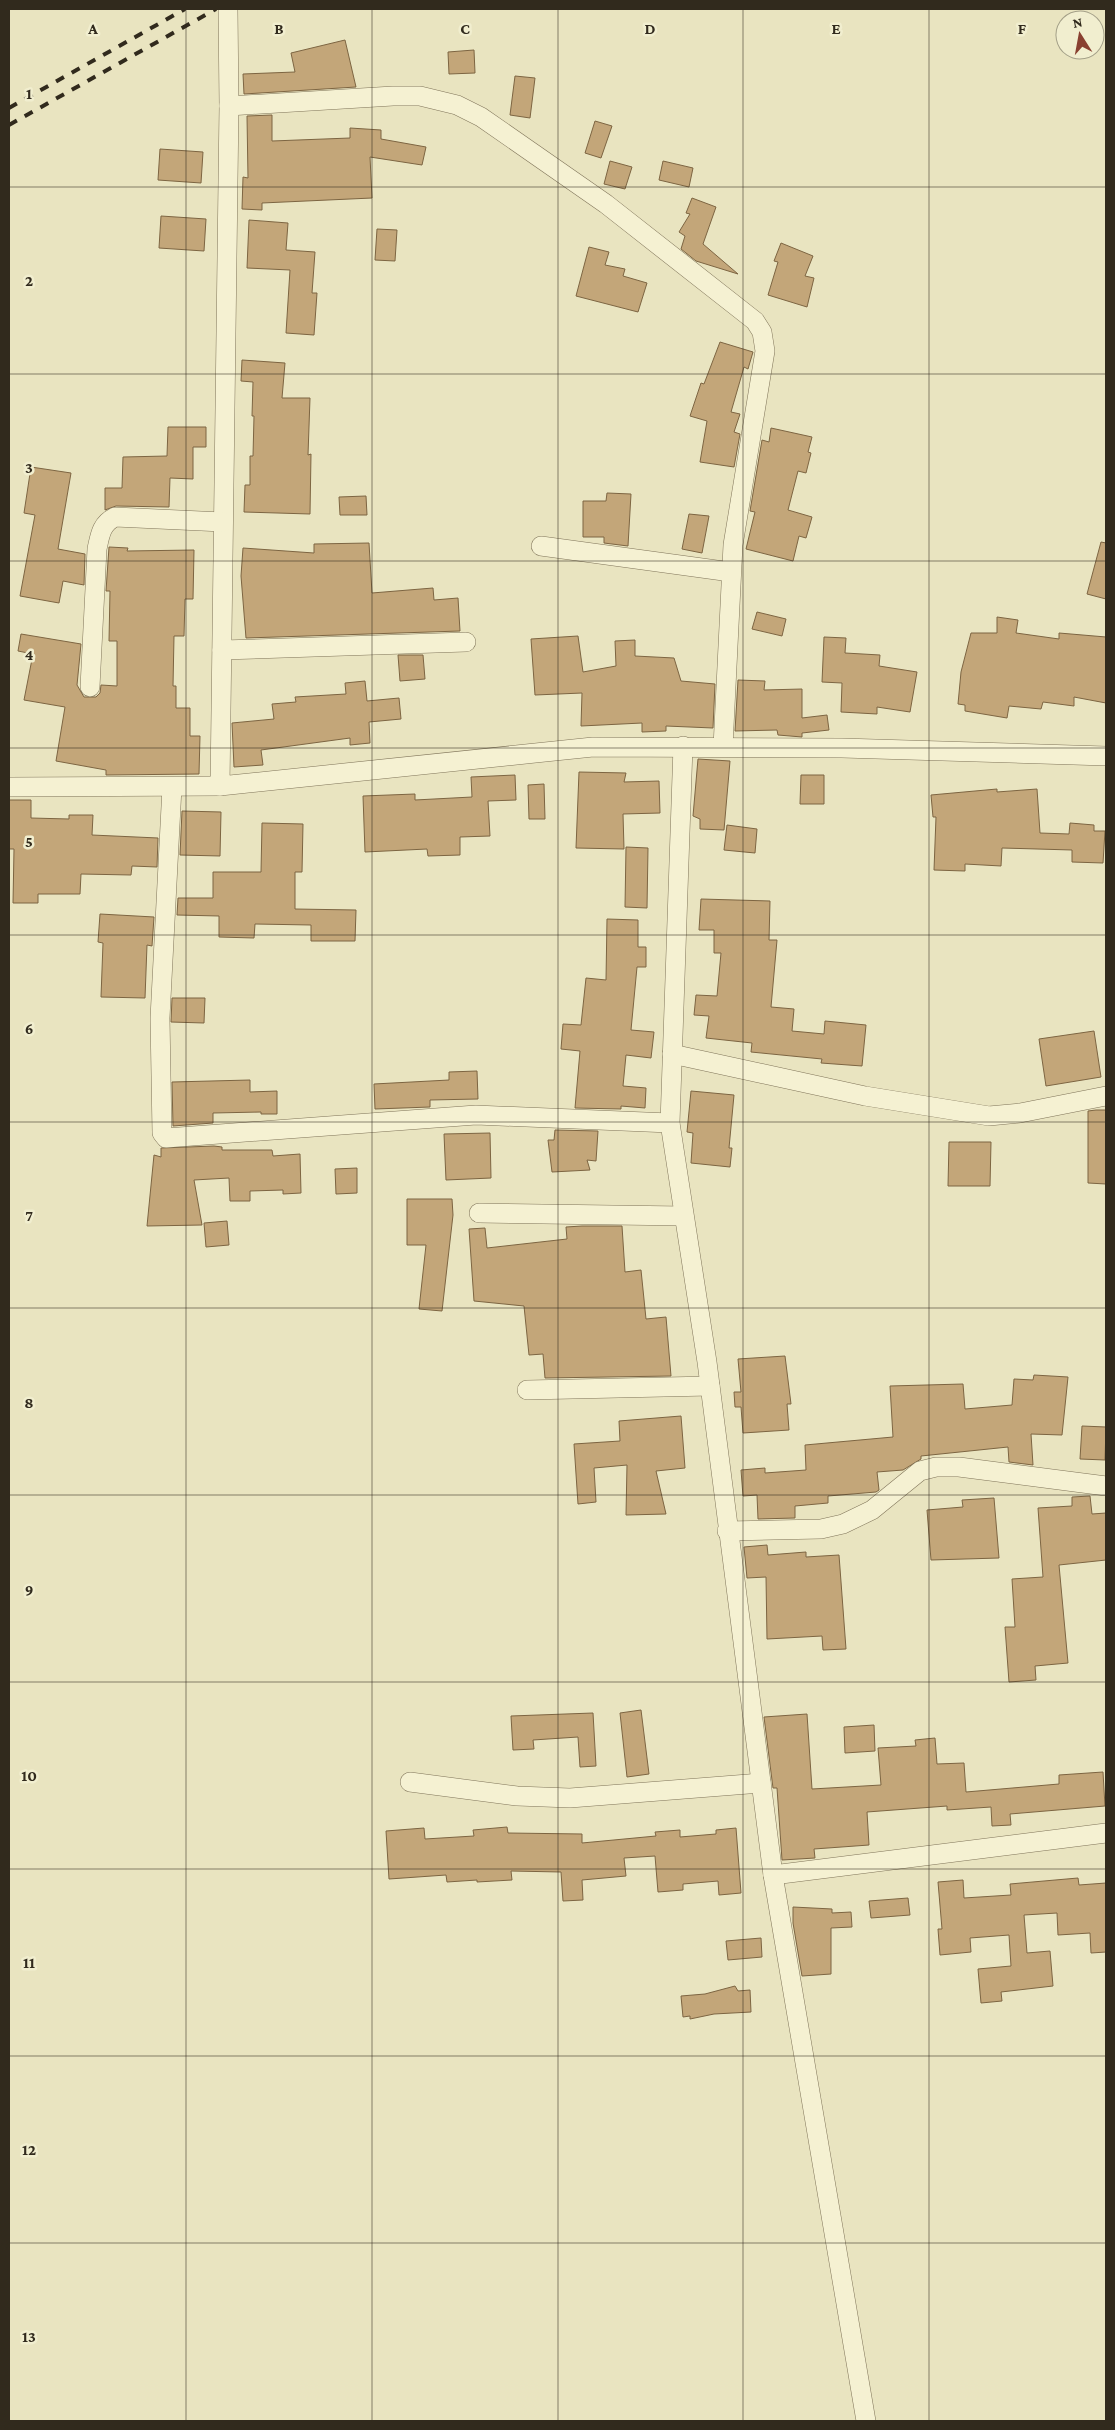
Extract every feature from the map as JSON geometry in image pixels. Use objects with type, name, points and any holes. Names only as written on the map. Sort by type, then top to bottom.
[{"type":"street","points":[[220,786],[229,106],[228,9]]},
{"type":"street","points":[[229,106],[393,96],[420,96],[457,105],[481,117],[606,204],[755,321],[762,332],[765,351],[733,545],[723,747]]},
{"type":"street","points":[[90,687],[97,549],[102,528],[107,521],[115,517],[223,522]]},
{"type":"street","points":[[541,546],[731,572]]},
{"type":"street","points":[[222,650],[466,642]]},
{"type":"street","points":[[683,746],[670,1123],[710,1386],[727,1530],[773,1875],[866,2421]]},
{"type":"street","points":[[9,787],[220,786],[593,747],[842,748],[1106,756]]},
{"type":"street","points":[[172,787],[160,1018],[162,1133],[166,1138],[476,1115],[670,1123]]},
{"type":"street","points":[[672,1054],[865,1096],[989,1116],[1020,1113],[1106,1096]]},
{"type":"street","points":[[480,1213],[683,1216]]},
{"type":"street","points":[[527,1390],[710,1386]]},
{"type":"street","points":[[727,1530],[821,1530],[843,1524],[872,1510],[920,1471],[936,1467],[959,1467],[1106,1486]]},
{"type":"street","points":[[410,1782],[517,1796],[570,1798],[761,1783]]},
{"type":"street","points":[[773,1875],[1106,1833]]},
{"type":"building","points":[[345,40],[356,87],[244,94],[243,74],[295,72],[291,53]]},
{"type":"building","points":[[474,50],[475,73],[449,74],[448,52]]},
{"type":"building","points":[[515,76],[535,78],[530,118],[510,115]]},
{"type":"building","points":[[272,115],[272,141],[350,138],[350,128],[381,130],[381,139],[426,147],[422,165],[370,157],[372,198],[262,203],[262,210],[242,209],[243,177],[248,178],[247,116]]},
{"type":"building","points":[[595,121],[612,126],[601,158],[585,153]]},
{"type":"building","points":[[160,149],[203,152],[201,183],[158,180]]},
{"type":"building","points":[[610,161],[632,167],[625,189],[604,184]]},
{"type":"building","points":[[663,161],[693,168],[689,187],[659,180]]},
{"type":"building","points":[[692,198],[716,207],[703,244],[738,274],[696,261],[681,249],[685,236],[679,232],[690,214],[686,213]]},
{"type":"building","points":[[161,216],[206,219],[204,251],[159,248]]},
{"type":"building","points":[[249,220],[288,223],[286,250],[315,252],[312,293],[317,293],[314,335],[286,333],[290,270],[247,268]]},
{"type":"building","points":[[377,229],[397,230],[395,261],[375,260]]},
{"type":"building","points":[[781,243],[813,256],[805,276],[814,278],[807,307],[768,295],[778,262],[774,261]]},
{"type":"building","points":[[589,247],[609,252],[605,265],[625,269],[623,276],[647,283],[638,312],[576,296]]},
{"type":"building","points":[[720,342],[753,352],[748,369],[744,367],[731,412],[740,414],[734,432],[740,434],[734,467],[700,462],[707,421],[690,416],[701,383],[704,384]]},
{"type":"building","points":[[242,360],[285,363],[282,398],[310,398],[308,455],[311,454],[310,514],[244,512],[245,485],[250,485],[250,456],[253,456],[254,416],[252,416],[253,382],[241,381]]},
{"type":"building","points":[[168,427],[206,427],[206,447],[193,447],[193,479],[170,478],[169,507],[116,506],[105,510],[105,488],[122,488],[123,457],[167,456]]},
{"type":"building","points":[[771,428],[812,437],[808,452],[811,453],[806,473],[798,471],[788,510],[812,517],[806,538],[799,536],[793,561],[746,549],[755,512],[750,511],[762,440],[769,442]]},
{"type":"building","points":[[31,467],[71,473],[58,549],[85,554],[84,585],[63,581],[59,603],[20,596],[35,515],[24,513]]},
{"type":"building","points":[[607,493],[631,494],[628,546],[604,543],[604,537],[583,537],[583,501],[606,501]]},
{"type":"building","points":[[366,496],[367,515],[340,515],[339,497]]},
{"type":"building","points":[[689,514],[709,516],[702,553],[682,549]]},
{"type":"building","points":[[1101,542],[1106,543],[1106,599],[1087,594]]},
{"type":"building","points":[[369,543],[372,593],[433,588],[434,600],[458,598],[460,631],[246,638],[241,576],[243,548],[314,553],[314,544]]},
{"type":"building","points":[[109,547],[128,548],[127,551],[194,550],[193,599],[185,599],[184,636],[174,636],[173,686],[176,686],[176,708],[190,708],[190,736],[200,736],[199,774],[106,775],[106,770],[56,761],[65,707],[24,700],[33,654],[18,651],[21,634],[81,644],[77,685],[84,697],[96,697],[100,693],[101,685],[117,686],[117,641],[109,641],[110,591],[106,591]]},
{"type":"building","points":[[757,612],[786,619],[782,636],[752,629]]},
{"type":"building","points":[[997,617],[1018,620],[1016,633],[1059,639],[1059,633],[1106,637],[1106,703],[1074,697],[1074,706],[1043,702],[1041,709],[1009,706],[1007,718],[965,711],[965,705],[958,704],[961,672],[971,633],[997,633]]},
{"type":"building","points":[[578,636],[583,672],[616,666],[615,641],[635,640],[635,656],[674,658],[681,681],[715,684],[713,728],[666,726],[666,731],[642,732],[642,723],[581,726],[582,693],[535,695],[531,639]]},
{"type":"building","points":[[824,637],[846,638],[845,653],[880,655],[879,666],[917,672],[910,712],[877,707],[877,714],[841,712],[842,683],[822,682]]},
{"type":"building","points":[[398,655],[423,655],[425,679],[400,681]]},
{"type":"building","points":[[738,680],[765,681],[764,690],[802,689],[802,718],[827,715],[829,730],[802,733],[802,737],[778,735],[777,730],[735,731]]},
{"type":"building","points":[[365,681],[367,701],[399,698],[401,719],[369,722],[370,743],[350,745],[350,738],[261,750],[263,765],[234,767],[232,723],[274,719],[272,704],[296,702],[295,697],[346,694],[345,683]]},
{"type":"building","points":[[698,759],[730,761],[724,830],[700,829],[700,819],[693,816]]},
{"type":"building","points":[[579,772],[626,773],[624,782],[659,781],[660,813],[623,814],[624,849],[576,848]]},
{"type":"building","points":[[515,775],[516,800],[488,801],[490,836],[460,837],[460,855],[428,856],[427,849],[365,852],[363,796],[415,794],[415,800],[472,797],[471,777]]},
{"type":"building","points":[[801,775],[824,775],[824,804],[800,804]]},
{"type":"building","points":[[544,784],[545,819],[529,819],[528,785]]},
{"type":"building","points":[[997,789],[997,792],[1037,789],[1040,833],[1069,834],[1070,823],[1094,825],[1094,831],[1105,831],[1103,863],[1072,862],[1072,850],[1002,848],[1001,866],[965,864],[965,871],[934,870],[936,817],[933,817],[931,795]]},
{"type":"building","points":[[9,800],[31,800],[31,818],[69,819],[69,815],[93,815],[92,835],[158,838],[157,867],[132,866],[131,875],[81,874],[80,894],[38,894],[38,903],[13,903],[14,849],[9,849]]},
{"type":"building","points":[[182,811],[221,812],[220,856],[180,855]]},
{"type":"building","points":[[262,823],[303,824],[302,872],[295,872],[295,909],[356,910],[355,941],[311,941],[311,925],[255,924],[254,938],[219,937],[219,916],[177,915],[178,898],[213,898],[213,872],[261,872]]},
{"type":"building","points":[[727,825],[757,829],[755,853],[724,850]]},
{"type":"building","points":[[626,847],[648,848],[647,908],[625,907]]},
{"type":"building","points":[[701,899],[770,901],[769,940],[777,940],[771,1007],[794,1009],[792,1031],[824,1034],[825,1021],[866,1025],[862,1066],[821,1063],[822,1059],[751,1052],[752,1043],[706,1038],[709,1016],[694,1015],[696,995],[717,996],[721,953],[714,953],[714,930],[699,930]]},
{"type":"building","points":[[100,914],[154,917],[152,946],[147,945],[145,998],[101,997],[103,943],[98,942]]},
{"type":"building","points":[[607,919],[638,920],[638,947],[646,947],[646,967],[637,967],[631,1030],[654,1032],[651,1058],[626,1055],[623,1086],[646,1088],[645,1108],[621,1106],[621,1109],[575,1108],[580,1051],[561,1049],[563,1024],[581,1025],[586,978],[606,980]]},
{"type":"building","points":[[172,998],[205,998],[204,1023],[171,1022]]},
{"type":"building","points":[[1094,1031],[1101,1077],[1046,1086],[1039,1039]]},
{"type":"building","points":[[477,1071],[478,1099],[430,1100],[430,1107],[375,1109],[374,1084],[449,1080],[449,1072]]},
{"type":"building","points":[[250,1080],[250,1092],[277,1091],[277,1114],[261,1114],[261,1112],[213,1113],[213,1123],[173,1126],[172,1082]]},
{"type":"building","points":[[691,1091],[734,1095],[729,1148],[732,1148],[730,1167],[691,1163],[693,1133],[687,1132]]},
{"type":"building","points":[[1106,1110],[1106,1184],[1088,1183],[1088,1111]]},
{"type":"building","points":[[555,1130],[598,1131],[596,1161],[587,1160],[590,1170],[552,1172],[548,1140],[554,1140]]},
{"type":"building","points":[[490,1133],[491,1178],[446,1180],[444,1134]]},
{"type":"building","points":[[949,1142],[991,1142],[990,1186],[948,1186]]},
{"type":"building","points":[[222,1147],[222,1150],[272,1150],[273,1156],[300,1154],[301,1193],[283,1194],[283,1190],[250,1191],[250,1201],[230,1201],[229,1178],[194,1180],[202,1225],[147,1226],[154,1155],[161,1157],[161,1148]]},
{"type":"building","points":[[357,1168],[357,1193],[336,1194],[335,1169]]},
{"type":"building","points":[[407,1199],[452,1199],[453,1215],[442,1311],[419,1309],[426,1245],[407,1245]]},
{"type":"building","points":[[227,1221],[229,1245],[206,1247],[204,1223]]},
{"type":"building","points":[[622,1226],[625,1272],[641,1270],[646,1319],[666,1317],[671,1376],[545,1378],[543,1354],[529,1355],[524,1306],[474,1301],[469,1229],[485,1228],[487,1248],[567,1239],[566,1227]]},
{"type":"building","points":[[785,1356],[791,1404],[787,1404],[789,1430],[743,1433],[741,1407],[735,1407],[734,1392],[741,1392],[738,1359]]},
{"type":"building","points":[[1034,1375],[1068,1377],[1062,1435],[1031,1434],[1033,1465],[1009,1462],[1008,1447],[921,1456],[921,1459],[903,1470],[877,1472],[879,1490],[876,1492],[828,1496],[828,1503],[795,1506],[795,1518],[758,1519],[757,1495],[743,1496],[741,1470],[765,1468],[765,1473],[806,1470],[805,1445],[893,1437],[890,1386],[963,1384],[965,1409],[1012,1405],[1014,1379],[1033,1380]]},
{"type":"building","points":[[681,1416],[685,1468],[656,1471],[666,1514],[626,1515],[627,1465],[594,1468],[596,1502],[578,1504],[574,1444],[620,1441],[619,1421]]},
{"type":"building","points":[[1082,1426],[1106,1427],[1105,1460],[1080,1459]]},
{"type":"building","points":[[1090,1496],[1092,1514],[1106,1513],[1106,1560],[1059,1565],[1068,1663],[1035,1666],[1036,1680],[1009,1682],[1005,1627],[1015,1627],[1012,1579],[1043,1577],[1038,1508],[1072,1506],[1072,1497]]},
{"type":"building","points":[[994,1498],[999,1558],[931,1560],[927,1510],[963,1507],[962,1500]]},
{"type":"building","points":[[767,1545],[768,1555],[806,1552],[806,1557],[839,1555],[846,1649],[823,1650],[822,1636],[767,1639],[766,1577],[747,1578],[744,1547]]},
{"type":"building","points":[[641,1710],[649,1774],[627,1777],[620,1713]]},
{"type":"building","points":[[593,1713],[596,1766],[580,1767],[578,1737],[533,1740],[534,1749],[513,1750],[511,1716]]},
{"type":"building","points":[[807,1714],[812,1789],[881,1785],[878,1748],[916,1746],[915,1740],[935,1738],[937,1764],[964,1763],[966,1792],[1059,1784],[1059,1775],[1103,1772],[1105,1806],[1010,1814],[1011,1825],[992,1826],[991,1807],[947,1810],[947,1806],[867,1812],[869,1845],[814,1849],[815,1858],[782,1860],[777,1788],[773,1788],[764,1717]]},
{"type":"building","points":[[874,1725],[875,1751],[845,1753],[844,1727]]},
{"type":"building","points":[[507,1827],[508,1833],[582,1834],[582,1843],[656,1836],[655,1832],[680,1830],[680,1837],[716,1834],[716,1830],[736,1828],[741,1893],[719,1895],[718,1881],[683,1884],[683,1890],[658,1892],[655,1856],[624,1858],[626,1876],[582,1880],[583,1900],[563,1901],[561,1872],[511,1871],[512,1880],[477,1882],[477,1880],[447,1882],[446,1875],[389,1879],[386,1831],[424,1828],[425,1839],[474,1836],[473,1830]]},
{"type":"building","points":[[1078,1878],[1079,1885],[1106,1883],[1106,1952],[1091,1953],[1090,1933],[1058,1935],[1057,1913],[1024,1915],[1027,1953],[1050,1951],[1053,1986],[1001,1992],[1002,2001],[981,2003],[978,1969],[1011,1966],[1009,1935],[970,1938],[971,1952],[940,1955],[938,1929],[942,1929],[938,1882],[963,1880],[964,1898],[1011,1895],[1010,1884]]},
{"type":"building","points":[[908,1898],[910,1915],[871,1918],[869,1901]]},
{"type":"building","points":[[793,1907],[832,1909],[832,1913],[851,1912],[852,1927],[831,1928],[831,1974],[802,1976],[793,1923]]},
{"type":"building","points":[[761,1938],[762,1957],[728,1960],[726,1941]]},
{"type":"building","points":[[735,1986],[738,1991],[750,1990],[751,2012],[714,2014],[690,2019],[690,2016],[683,2017],[681,1996],[705,1994]]},
{"type":"railway","points":[[9,108],[185,9]]},
{"type":"railway","points":[[9,125],[216,9]]}]
